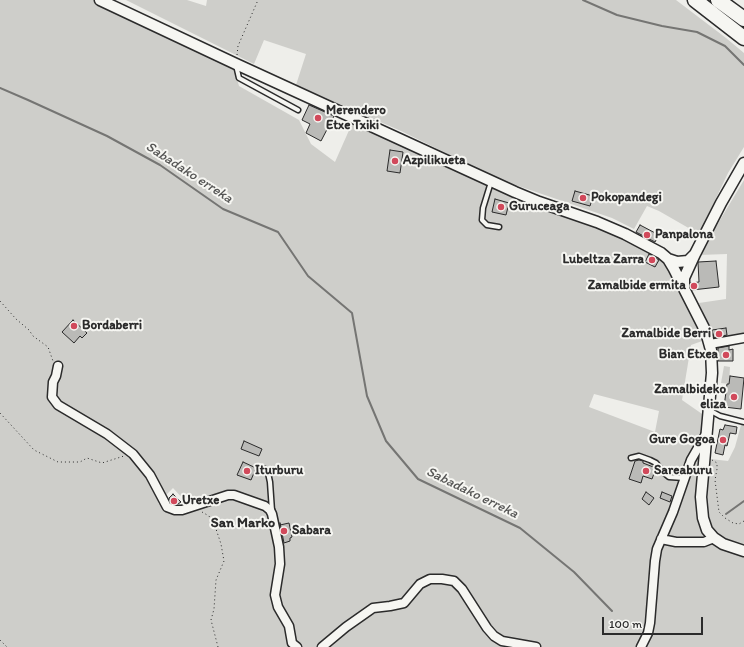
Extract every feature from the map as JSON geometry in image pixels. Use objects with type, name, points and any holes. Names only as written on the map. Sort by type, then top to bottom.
[{"type":"highway","points":[[695,0],[744,38]]},
{"type":"highway","points":[[718,0],[744,19]]},
{"type":"street","points":[[100,0],[491,181],[540,202],[597,222],[652,248],[668,259],[678,262],[692,257]]},
{"type":"street","points":[[682,283],[692,257],[744,163]]},
{"type":"street","points":[[668,259],[682,283],[706,332],[710,344],[712,374],[701,497],[702,512],[705,524],[714,538],[723,544],[744,551]]},
{"type":"street","points":[[710,344],[744,338]]},
{"type":"street","points":[[58,366],[58,372],[52,390],[52,397],[58,405],[107,434],[132,454],[150,475],[167,506],[175,510],[193,507],[228,495],[234,495],[265,506],[272,514],[279,547],[280,564],[275,595],[278,607],[289,626],[292,643],[297,647]]},
{"type":"street","points":[[641,647],[648,634],[655,561],[661,539],[673,512],[691,460],[707,432]]},
{"type":"street","points":[[661,539],[676,542],[704,542],[714,538]]},
{"type":"street","points":[[322,647],[346,627],[373,608],[404,603],[420,584],[430,579],[454,581],[494,636],[502,641],[536,647]]},
{"type":"lane","points":[[236,64],[239,78],[298,110]]},
{"type":"lane","points":[[491,181],[483,208],[482,220],[487,225],[498,227]]},
{"type":"lane","points":[[709,410],[720,416],[744,422]]},
{"type":"lane","points":[[631,458],[639,456],[650,460],[656,463],[669,477],[684,478]]},
{"type":"lane","points":[[261,468],[265,469],[268,473],[272,514]]},
{"type":"path","points":[[236,64],[238,46],[258,0]]},
{"type":"path","points":[[0,301],[16,319],[29,330],[33,336],[48,347],[50,355],[58,366]]},
{"type":"path","points":[[0,413],[34,450],[58,462],[80,462],[87,458],[102,463],[132,454]]},
{"type":"path","points":[[704,458],[709,458],[717,463],[715,480],[720,512],[725,518],[733,523],[740,524],[744,521]]},
{"type":"path","points":[[193,507],[209,516],[216,526],[221,544],[224,562],[216,580],[214,609],[211,620],[218,647]]},
{"type":"path","points":[[0,640],[6,647]]},
{"type":"shaded area","points":[[0,0],[102,0],[233,65],[239,86],[299,120],[311,144],[335,162],[354,119],[499,189],[540,205],[597,224],[656,252],[669,266],[677,280],[705,340],[691,345],[682,400],[705,416],[703,459],[697,501],[700,527],[711,525],[708,518],[707,502],[707,484],[710,459],[728,461],[735,447],[741,425],[744,425],[744,647],[0,647]],"holes":[[[594,394],[659,411],[655,432],[589,407]],[[173,488],[185,501],[238,493],[270,506],[275,512],[283,554],[282,571],[278,581],[277,596],[272,590],[276,552],[273,525],[270,514],[264,509],[232,497],[174,513],[158,503]]]},
{"type":"shaded area","points":[[126,0],[187,0],[206,6],[207,0],[676,0],[744,53],[744,147],[728,173],[699,234],[659,211],[647,206],[634,229],[612,218],[501,180],[401,131],[296,85],[306,54],[264,40],[254,64]]},
{"type":"shaded area","points":[[744,180],[744,335],[714,339],[699,303],[726,299],[727,254],[699,255]]},
{"type":"shaded area","points":[[724,366],[730,367],[729,384],[721,383]]},
{"type":"building","name":"Merendero Etxe Txiki","points":[[309,105],[334,116],[321,141],[306,133],[310,124],[302,120]]},
{"type":"building","name":"Azpilikueta","points":[[390,150],[403,152],[400,173],[387,171]]},
{"type":"building","name":"Pokopandegi","points":[[575,191],[593,196],[590,206],[572,201]]},
{"type":"building","name":"Guruceaga","points":[[495,199],[509,203],[506,215],[492,212]]},
{"type":"building","name":"Panpalona","points":[[640,225],[659,235],[655,242],[636,232]]},
{"type":"building","name":"Lubeltza Zarra","points":[[649,254],[659,260],[655,267],[645,262]]},
{"type":"building","points":[[716,261],[719,287],[692,290],[690,283],[699,282],[698,262]]},
{"type":"building","name":"Bordaberri","points":[[73,320],[87,333],[82,338],[80,336],[74,343],[62,332]]},
{"type":"building","name":"Zamalbide Berri","points":[[726,328],[727,335],[714,338],[712,330]]},
{"type":"building","name":"Bian Etxea","points":[[729,346],[729,350],[733,349],[733,361],[718,361],[718,348]]},
{"type":"building","name":"Zamalbideko eliza","points":[[730,376],[744,378],[741,409],[724,407],[727,384],[729,384]]},
{"type":"building","name":"Gure Gogoa","points":[[725,425],[737,427],[736,434],[730,433],[723,455],[715,453],[720,429],[723,430]]},
{"type":"building","points":[[244,441],[262,449],[259,456],[241,449]]},
{"type":"building","points":[[639,460],[656,468],[652,479],[643,476],[641,483],[629,479],[635,461]]},
{"type":"building","name":"Iturburu","points":[[243,462],[256,468],[251,480],[237,475]]},
{"type":"building","points":[[646,492],[654,498],[649,505],[642,499]]},
{"type":"building","points":[[662,492],[672,496],[670,502],[660,498]]},
{"type":"building","name":"Uretxe","points":[[173,494],[181,502],[178,504],[171,503],[169,498]]},
{"type":"building","name":"Sabara","points":[[289,523],[292,537],[290,538],[290,541],[284,543],[280,525]]},
{"type":"waterway","points":[[583,0],[617,15],[662,26],[697,32],[725,46],[744,65]]},
{"type":"waterway","name":"Sabadako erreka","points":[[0,88],[107,136],[160,165],[223,209],[278,232],[308,276],[352,313],[367,396],[386,441],[418,479],[520,528],[574,572],[612,611]]},
{"type":"waterway","points":[[726,514],[744,501]]},
{"type":"place","name":"Merendero Etxe Txiki","points":[[318,118]]},
{"type":"place","name":"Azpilikueta","points":[[395,161]]},
{"type":"place","name":"Pokopandegi","points":[[583,198]]},
{"type":"place","name":"Guruceaga","points":[[501,207]]},
{"type":"place","name":"Panpalona","points":[[647,235]]},
{"type":"place","name":"Lubeltza Zarra","points":[[652,260]]},
{"type":"place","name":"Zamalbide ermita","points":[[694,286]]},
{"type":"place","name":"Bordaberri","points":[[74,326]]},
{"type":"place","name":"Zamalbide Berri","points":[[719,334]]},
{"type":"place","name":"Bian Etxea","points":[[726,355]]},
{"type":"place","name":"Zamalbideko eliza","points":[[734,397]]},
{"type":"place","name":"Gure Gogoa","points":[[723,440]]},
{"type":"place","name":"Iturburu","points":[[247,471]]},
{"type":"place","name":"Sareaburu","points":[[646,471]]},
{"type":"place","name":"Uretxe","points":[[174,501]]},
{"type":"place","name":"Sabara","points":[[284,531]]},
{"type":"district","name":"San Marko","points":[[243,523]]}]
